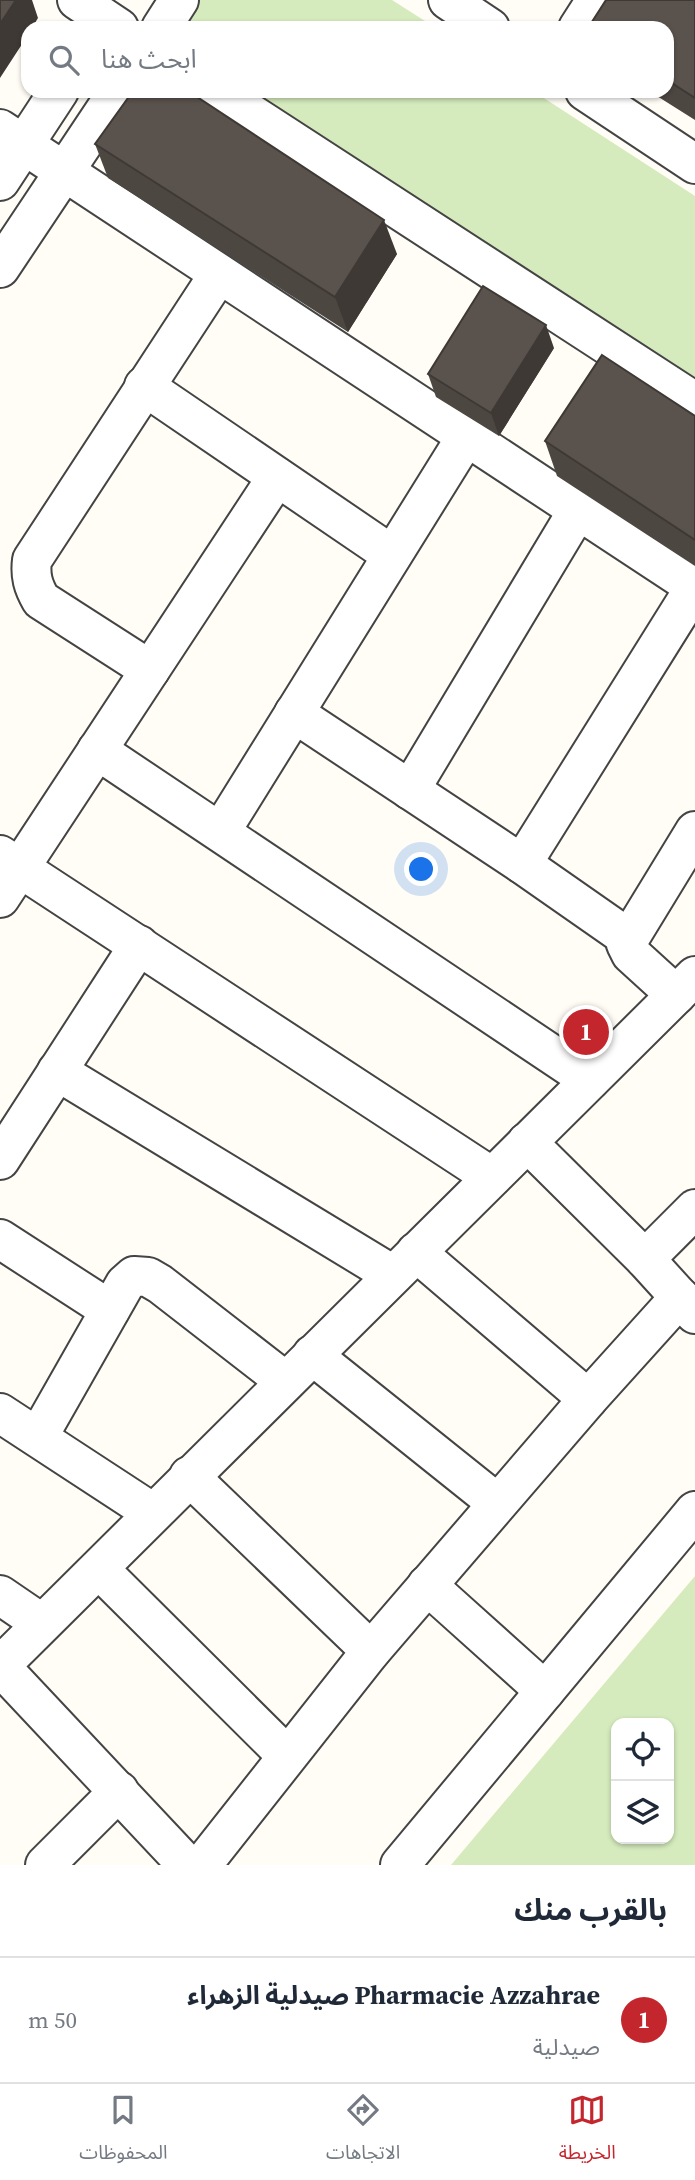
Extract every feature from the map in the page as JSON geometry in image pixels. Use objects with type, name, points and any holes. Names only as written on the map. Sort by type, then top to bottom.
[{"type":"street","points":[[166,21],[179,0]]},
{"type":"street","points":[[448,0],[480,21]]},
{"type":"street","points":[[582,21],[596,0]]},
{"type":"street","points":[[0,181],[12,137],[53,98]]},
{"type":"street","points":[[0,268],[113,98]]},
{"type":"street","points":[[227,98],[695,402]]},
{"type":"street","points":[[596,98],[695,164]]},
{"type":"street","points":[[12,137],[695,587],[522,864]]},
{"type":"street","points":[[150,670],[41,600],[33,586],[32,560],[219,274]]},
{"type":"street","points":[[144,386],[392,555]]},
{"type":"street","points":[[221,831],[466,437]]},
{"type":"street","points":[[277,477],[97,750],[7,874],[139,945],[492,1177]]},
{"type":"street","points":[[411,790],[578,510]]},
{"type":"street","points":[[294,713],[522,864],[628,938]]},
{"type":"street","points":[[97,750],[590,1080]]},
{"type":"street","points":[[187,1865],[0,1666],[685,986],[631,954],[626,944],[695,831]]},
{"type":"street","points":[[0,1160],[139,945]]},
{"type":"street","points":[[57,1071],[404,1263],[588,1399]]},
{"type":"street","points":[[202,1865],[370,1651],[497,1503],[588,1399],[687,1306],[645,1259],[527,1142]]},
{"type":"street","points":[[645,1259],[695,1209]]},
{"type":"street","points":[[0,1239],[110,1310]]},
{"type":"street","points":[[38,1437],[129,1279],[140,1275],[160,1284],[285,1381]]},
{"type":"street","points":[[312,1355],[497,1503]]},
{"type":"street","points":[[0,1413],[153,1513]]},
{"type":"street","points":[[189,1476],[370,1651]]},
{"type":"street","points":[[400,1865],[695,1511]]},
{"type":"street","points":[[99,1569],[287,1756]]},
{"type":"street","points":[[427,1585],[545,1691]]},
{"type":"street","points":[[0,1595],[41,1623]]},
{"type":"street","points":[[45,1865],[119,1791]]},
{"type":"green space","points":[[188,0],[392,0],[425,21],[173,21]]},
{"type":"green space","points":[[244,98],[544,98],[695,196],[695,389]]},
{"type":"green space","points":[[695,1576],[695,1865],[451,1865]]},
{"type":"building","points":[[0,0],[16,0],[0,24]]},
{"type":"building","points":[[606,0],[695,0],[695,98],[674,84],[674,21],[592,21]]},
{"type":"building","points":[[128,98],[199,98],[384,220],[335,297],[95,144]]},
{"type":"building","points":[[483,286],[546,325],[491,413],[428,374]]},
{"type":"building","points":[[602,355],[695,416],[695,540],[545,441]]},
{"type":"place","name":"Pharmacie Azzahrae صيدلية الزهراء","points":[[586,1032]]}]
